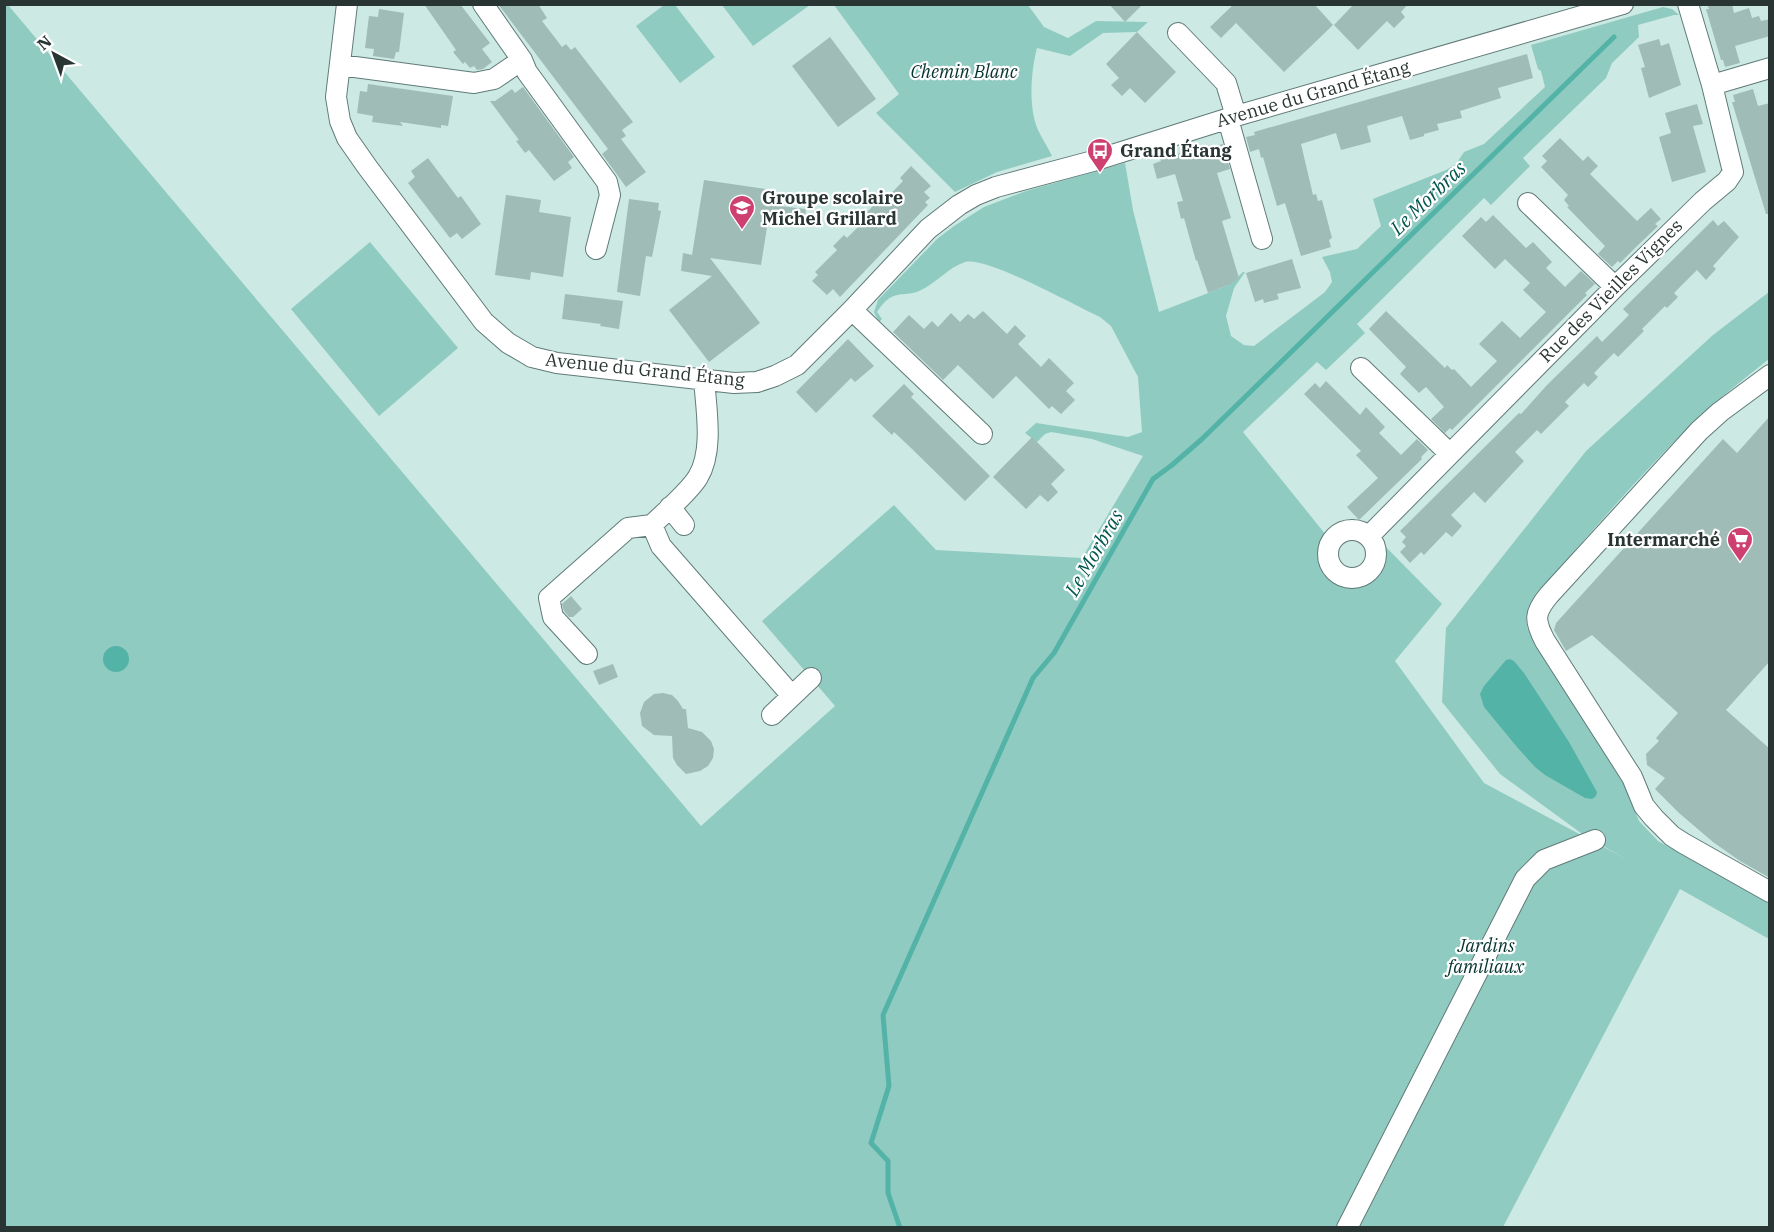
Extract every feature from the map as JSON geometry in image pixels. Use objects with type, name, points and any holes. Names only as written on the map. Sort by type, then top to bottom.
[{"type":"street","name":"Avenue du Grand Étang","points":[[347,4],[336,97],[340,121],[347,138],[484,322],[507,343],[532,357],[557,363],[735,383],[757,382],[797,365],[928,229],[976,195],[996,187],[1093,161],[1611,6]]},
{"type":"street","points":[[483,4],[522,60],[527,72],[607,182],[610,195],[596,249]]},
{"type":"street","name":"Rue des Vieilles Vignes","points":[[1369,536],[1615,287],[1703,201],[1727,181],[1733,172],[1712,85],[1688,4]]},
{"type":"street","points":[[1178,33],[1226,83],[1232,118],[1262,239]]},
{"type":"street","points":[[340,65],[474,83],[494,79],[522,60]]},
{"type":"street","points":[[1712,85],[1770,68]]},
{"type":"street","points":[[1528,203],[1615,287]]},
{"type":"street","points":[[852,310],[982,434]]},
{"type":"street","points":[[1361,368],[1449,453]]},
{"type":"street","points":[[1770,375],[1720,412],[1699,431],[1549,595],[1539,608],[1536,618],[1545,641],[1632,777],[1641,800],[1651,815],[1664,829],[1683,843],[1770,892]]},
{"type":"street","points":[[588,654],[553,617],[549,598],[628,528],[652,525],[698,478],[708,450],[704,379]]},
{"type":"street","points":[[670,507],[684,525]]},
{"type":"street","points":[[652,525],[661,546],[792,696]]},
{"type":"street","points":[[772,715],[811,678]]},
{"type":"street","points":[[1347,1227],[1525,879],[1544,860],[1595,840]]},
{"type":"green space","name":"Jardins familiaux","points":[[5,5],[8,5],[701,826],[835,706],[762,621],[894,505],[936,550],[1082,558],[1143,456],[1092,439],[1051,432],[1045,434],[1037,442],[1025,433],[1036,423],[1128,437],[1142,432],[1138,377],[1111,326],[1100,317],[1011,274],[976,262],[965,262],[919,291],[889,298],[877,312],[882,319],[879,322],[874,312],[878,300],[937,239],[984,207],[1026,191],[1125,163],[1133,210],[1159,312],[1229,285],[1245,272],[1234,288],[1226,316],[1231,336],[1244,345],[1254,346],[1325,292],[1332,282],[1330,272],[1322,257],[1357,249],[1381,226],[1373,199],[1456,164],[1464,152],[1484,144],[1545,87],[1531,45],[1663,7],[1672,9],[1679,15],[1638,25],[1639,37],[1612,63],[1606,78],[1523,158],[1530,166],[1491,205],[1484,198],[1357,324],[1365,333],[1326,370],[1317,362],[1243,432],[1326,535],[1320,549],[1320,562],[1325,573],[1334,581],[1345,586],[1357,587],[1369,582],[1383,565],[1385,555],[1383,544],[1442,604],[1395,661],[1484,783],[1628,860],[1585,836],[1500,774],[1442,702],[1446,628],[1586,451],[1713,335],[1769,292],[1769,359],[1707,410],[1657,460],[1539,591],[1531,602],[1526,618],[1531,637],[1625,786],[1639,821],[1658,841],[1769,902],[1769,939],[1680,889],[1503,1227],[5,1228]]},
{"type":"green space","points":[[664,5],[675,5],[715,57],[680,83],[636,26]]},
{"type":"green space","points":[[722,5],[810,5],[753,46]]},
{"type":"green space","name":"Chemin Blanc","points":[[834,5],[1028,5],[1044,27],[1068,38],[1096,21],[1148,22],[1137,32],[1103,33],[1070,56],[1037,48],[1032,78],[1033,111],[1038,130],[1052,156],[997,172],[955,192],[876,113],[899,94]]},
{"type":"green space","points":[[370,242],[458,348],[379,416],[291,309]]},
{"type":"shaded area","points":[[116,646],[125,650],[129,659],[125,668],[116,672],[107,668],[103,659],[107,650]]},
{"type":"shaded area","points":[[1510,659],[1524,673],[1569,742],[1597,792],[1592,799],[1585,798],[1535,767],[1484,707],[1480,694],[1484,686],[1506,660]]},
{"type":"building","points":[[424,4],[460,4],[490,43],[482,49],[492,62],[483,69],[477,70],[474,66],[470,68],[465,62],[463,64],[453,52],[456,50]]},
{"type":"building","points":[[498,4],[538,4],[547,18],[542,21],[562,47],[566,44],[571,50],[575,47],[633,122],[622,130],[626,136],[621,139],[646,172],[626,187],[602,154],[608,149]]},
{"type":"building","points":[[1109,4],[1143,4],[1125,22]]},
{"type":"building","points":[[1234,4],[1314,4],[1333,25],[1284,72],[1236,23],[1221,38],[1210,27]]},
{"type":"building","points":[[1354,4],[1408,4],[1401,12],[1405,17],[1394,28],[1387,21],[1358,50],[1334,25]]},
{"type":"building","points":[[1707,4],[1732,4],[1734,13],[1749,8],[1752,18],[1759,16],[1761,21],[1770,19],[1770,36],[1735,46],[1740,63],[1725,67],[1706,9],[1709,9]]},
{"type":"building","points":[[379,9],[404,13],[399,52],[396,52],[394,59],[373,56],[374,49],[365,48],[369,16],[378,17]]},
{"type":"building","points":[[1137,32],[1176,72],[1145,103],[1130,88],[1122,96],[1111,85],[1119,78],[1106,64]]},
{"type":"building","points":[[830,37],[876,99],[838,127],[792,66]]},
{"type":"building","points":[[1659,39],[1661,46],[1669,43],[1681,85],[1649,98],[1641,68],[1645,67],[1638,45]]},
{"type":"building","points":[[1527,54],[1533,78],[1498,88],[1501,98],[1460,111],[1462,118],[1437,124],[1439,130],[1424,134],[1424,136],[1410,140],[1402,116],[1367,126],[1371,142],[1341,150],[1336,133],[1301,144],[1313,195],[1316,194],[1318,201],[1322,200],[1332,238],[1329,240],[1331,247],[1301,256],[1285,203],[1277,206],[1263,157],[1261,158],[1259,149],[1250,152],[1246,137],[1255,135],[1254,132]]},
{"type":"building","points":[[368,84],[453,96],[448,126],[441,125],[441,128],[400,122],[403,126],[372,122],[373,116],[357,113],[360,91],[367,92]]},
{"type":"building","points":[[523,87],[574,157],[568,162],[572,168],[554,181],[529,150],[525,153],[516,141],[519,140],[490,101],[495,101],[512,89],[515,93]]},
{"type":"building","points":[[1753,89],[1758,106],[1770,103],[1770,214],[1766,214],[1732,102],[1735,102],[1733,95]]},
{"type":"building","points":[[1697,104],[1703,124],[1693,126],[1706,172],[1672,182],[1659,137],[1671,133],[1665,113]]},
{"type":"building","points":[[1560,138],[1583,161],[1588,156],[1598,166],[1590,174],[1637,221],[1651,208],[1661,219],[1655,224],[1658,226],[1620,263],[1618,261],[1612,267],[1598,254],[1605,246],[1567,207],[1569,206],[1564,200],[1568,195],[1541,167],[1547,161],[1542,156]]},
{"type":"building","points":[[1223,144],[1230,169],[1217,173],[1231,218],[1222,221],[1239,278],[1229,285],[1208,293],[1184,218],[1181,219],[1177,202],[1183,201],[1175,174],[1157,179],[1153,164],[1161,161],[1160,159],[1180,153]]},
{"type":"building","points":[[428,158],[458,198],[461,196],[481,224],[462,239],[457,233],[450,238],[408,183],[415,177],[411,171]]},
{"type":"building","points":[[911,166],[931,186],[924,192],[930,198],[925,202],[928,205],[840,297],[833,289],[827,295],[812,281],[818,275],[815,272],[837,250],[833,246],[844,235],[847,238],[870,215],[867,212],[877,201],[881,204],[903,181],[900,178]]},
{"type":"building","points":[[704,180],[773,190],[770,205],[806,209],[804,226],[768,221],[761,265],[710,258],[760,323],[709,362],[669,310],[712,276],[681,271],[683,253],[692,255]]},
{"type":"building","points":[[506,195],[541,200],[539,212],[571,217],[563,277],[531,272],[530,280],[495,275]]},
{"type":"building","points":[[629,199],[659,203],[658,210],[661,211],[652,257],[646,256],[640,296],[617,292]]},
{"type":"building","points":[[1493,215],[1526,248],[1533,242],[1552,262],[1546,268],[1565,287],[1581,271],[1595,284],[1585,293],[1587,295],[1452,430],[1450,428],[1445,433],[1431,419],[1444,407],[1426,387],[1419,393],[1400,374],[1406,367],[1369,329],[1386,311],[1445,368],[1447,365],[1452,370],[1454,369],[1471,387],[1497,361],[1479,344],[1502,321],[1520,338],[1546,312],[1523,290],[1530,283],[1505,259],[1495,269],[1462,236],[1481,217],[1486,222]]},
{"type":"building","points":[[1713,220],[1718,226],[1724,221],[1739,237],[1713,266],[1716,269],[1706,280],[1697,270],[1674,293],[1678,297],[1667,308],[1665,306],[1642,329],[1644,331],[1618,357],[1614,353],[1594,373],[1598,377],[1588,387],[1584,383],[1565,402],[1569,406],[1541,434],[1537,430],[1515,452],[1524,461],[1485,503],[1474,492],[1451,515],[1462,526],[1452,537],[1446,532],[1424,555],[1421,552],[1410,563],[1400,552],[1406,546],[1402,542],[1406,537],[1400,531],[1519,413],[1521,414],[1597,336],[1602,342],[1629,315],[1623,309]]},
{"type":"building","points":[[1292,259],[1301,288],[1277,294],[1279,299],[1264,303],[1263,299],[1255,302],[1246,273]]},
{"type":"building","points":[[565,294],[623,301],[619,329],[600,326],[601,324],[562,319]]},
{"type":"building","points":[[983,311],[1007,334],[1015,325],[1026,336],[1018,344],[1041,367],[1049,358],[1074,383],[1066,391],[1075,400],[1061,414],[1052,406],[1049,409],[1016,376],[993,399],[958,365],[943,380],[893,332],[909,315],[924,329],[932,321],[938,327],[951,313],[960,322],[968,314],[974,319]]},
{"type":"building","points":[[848,339],[874,366],[855,382],[851,378],[816,413],[796,392]]},
{"type":"building","points":[[1326,381],[1360,415],[1366,407],[1385,427],[1379,433],[1401,455],[1417,439],[1428,450],[1421,457],[1422,459],[1359,520],[1347,507],[1378,478],[1356,455],[1361,451],[1304,394],[1315,383],[1320,388]]},
{"type":"building","points":[[904,384],[914,394],[911,397],[990,476],[965,501],[894,432],[892,435],[872,416]]},
{"type":"building","points":[[1770,416],[1770,661],[1726,710],[1770,749],[1770,878],[1713,842],[1655,789],[1665,778],[1647,765],[1646,754],[1659,741],[1656,738],[1678,713],[1592,635],[1566,651],[1554,630],[1556,623],[1723,439],[1737,453]]},
{"type":"building","points":[[1032,437],[1065,470],[1051,484],[1058,492],[1048,502],[1040,495],[1026,509],[993,477]]},
{"type":"building","points":[[571,596],[582,609],[573,617],[569,617],[562,604]]},
{"type":"building","points":[[613,664],[618,677],[599,685],[593,671]]},
{"type":"building","points":[[654,694],[672,695],[683,709],[686,709],[688,728],[702,732],[711,741],[714,749],[713,758],[708,766],[700,771],[686,774],[673,758],[672,736],[654,735],[642,726],[640,713],[644,702]]},
{"type":"waterway","name":"Le Morbras","points":[[900,1228],[888,1193],[888,1161],[871,1143],[889,1086],[883,1015],[1033,678],[1054,653],[1153,479],[1202,439],[1614,37]]},
{"type":"place","name":"Grand Étang","points":[[1100,174]]},
{"type":"place","name":"Groupe scolaire Michel Grillard","points":[[742,231]]},
{"type":"place","name":"Intermarché","points":[[1740,563]]}]
